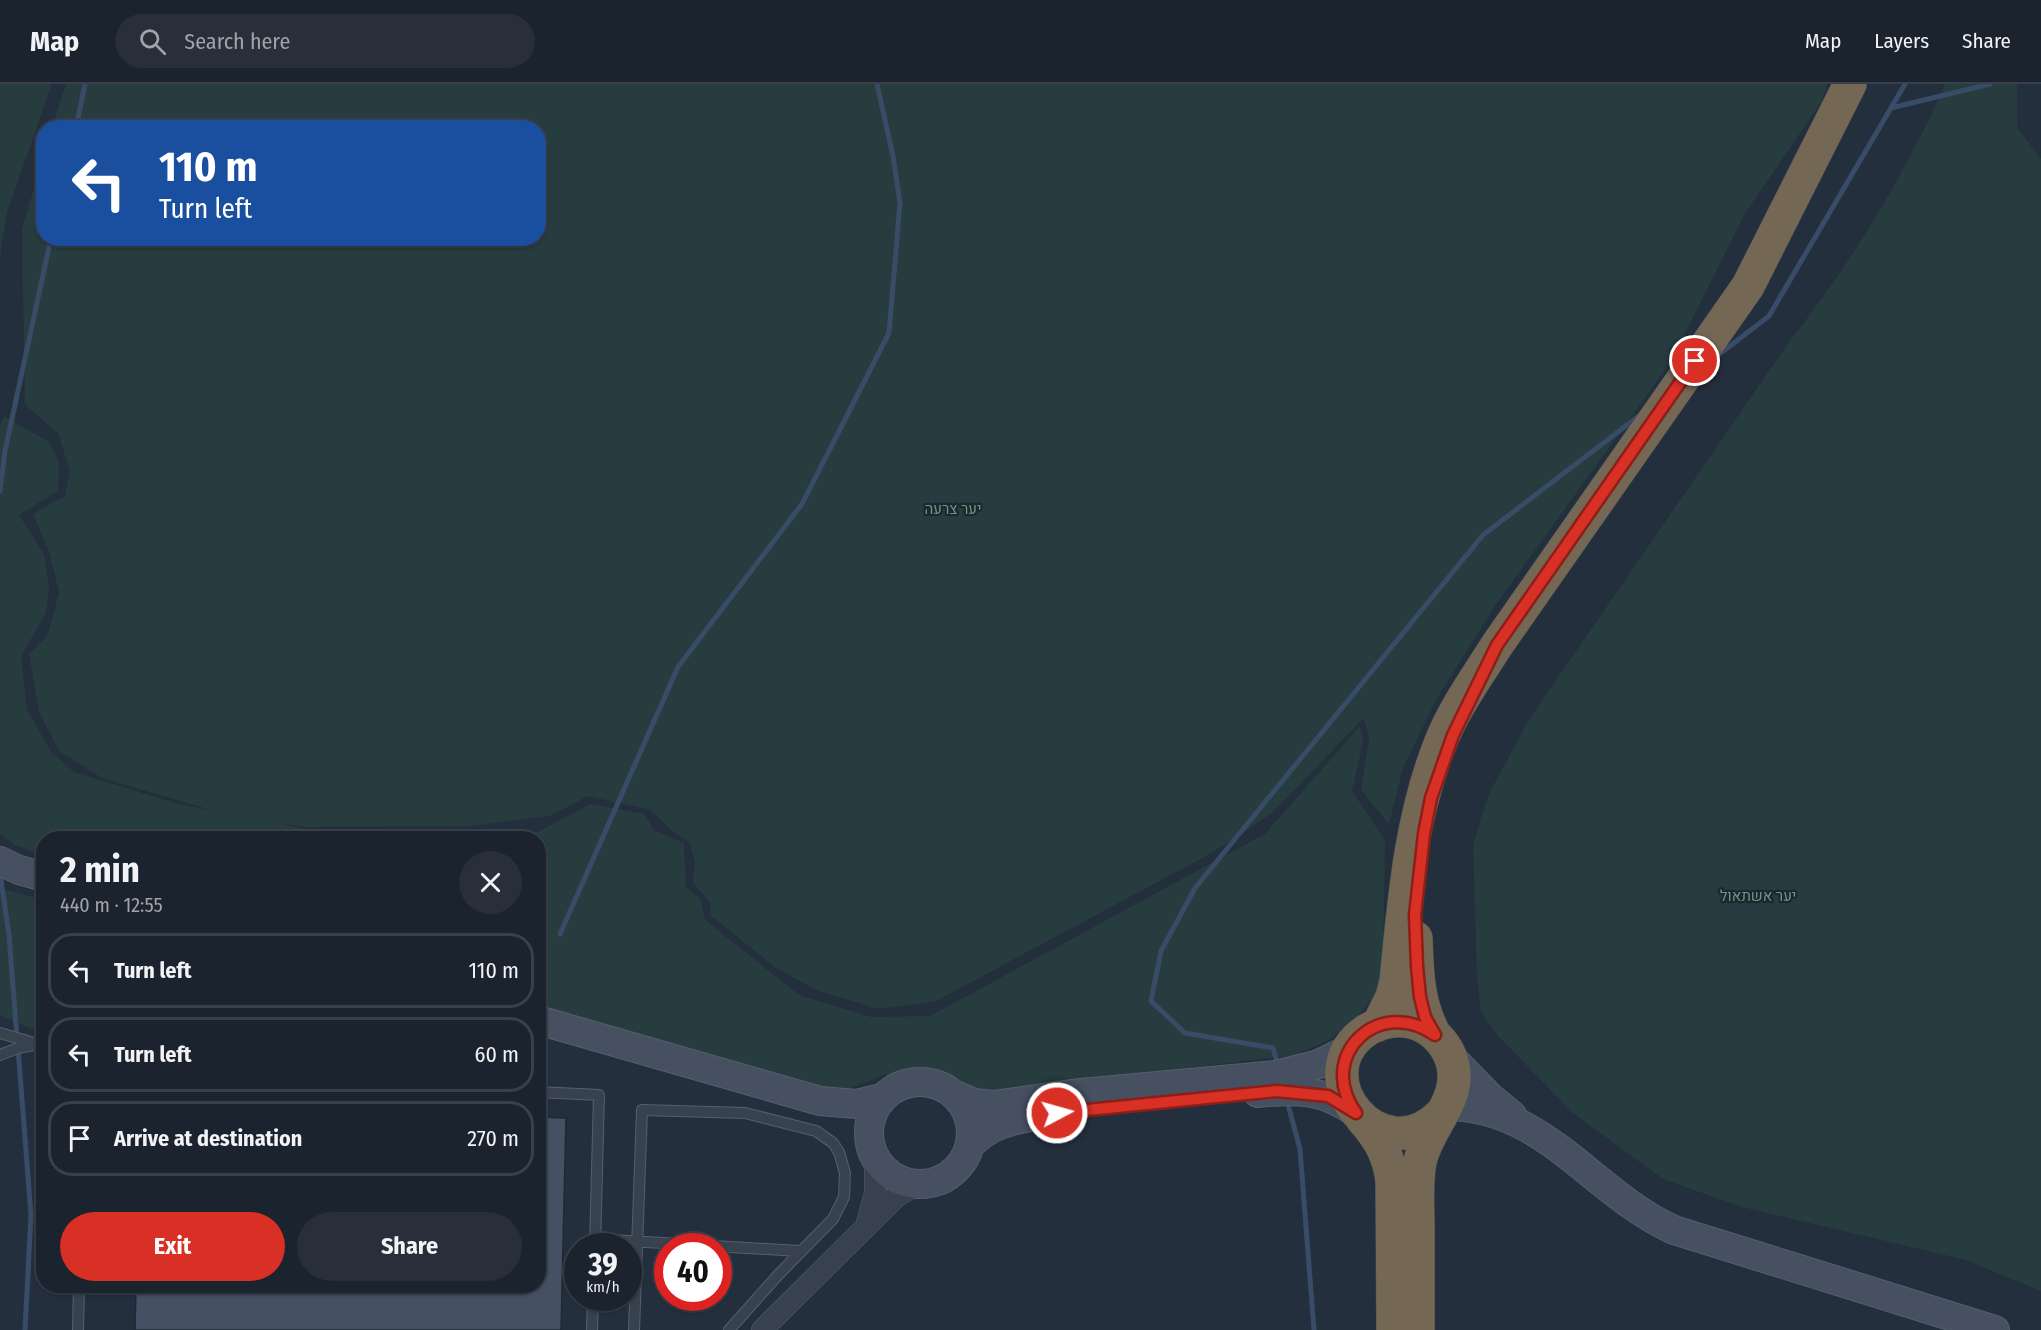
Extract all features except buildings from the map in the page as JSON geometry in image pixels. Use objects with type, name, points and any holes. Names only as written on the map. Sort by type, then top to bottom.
[{"type":"highway","points":[[1377,1025],[1392,997],[1396,981],[1406,880],[1415,826],[1425,786],[1441,742],[1459,704],[1497,645],[1748,286],[1850,84]]},
{"type":"highway","points":[[1419,1330],[1418,1180],[1422,1155],[1454,1082],[1443,1046],[1425,1017],[1417,966],[1415,915],[1424,834],[1431,798],[1453,735],[1497,645]]},
{"type":"highway","points":[[1393,1330],[1390,1168],[1380,1141],[1346,1098],[1343,1081],[1344,1064],[1351,1048],[1363,1034],[1377,1025],[1394,1021],[1412,1023],[1443,1046]]},
{"type":"highway","points":[[1359,1116],[1385,1131],[1402,1133],[1427,1125],[1443,1110]]},
{"type":"street","points":[[546,1022],[820,1101],[856,1104],[881,1098],[900,1085],[916,1082],[939,1085],[974,1103],[994,1105],[1071,1095],[1285,1082],[1328,1096],[1359,1116]]},
{"type":"street","points":[[1443,1046],[1490,1097],[1575,1160],[1634,1208],[1674,1230],[1995,1330]]},
{"type":"street","points":[[970,1145],[989,1128],[1015,1120],[1285,1082],[1351,1048]]},
{"type":"street","points":[[762,1330],[896,1197],[909,1189],[939,1181],[953,1173],[963,1160],[970,1145],[971,1130],[967,1114],[953,1094]]},
{"type":"street","points":[[863,1231],[874,1201],[869,1120],[881,1098]]},
{"type":"street","points":[[820,1101],[860,1131],[886,1172],[900,1180],[923,1184]]},
{"type":"street","points":[[1443,1110],[1472,1107],[1511,1119],[1531,1129]]},
{"type":"lane","points":[[0,1033],[36,1042]]},
{"type":"lane","points":[[0,1055],[36,1044]]},
{"type":"lane","points":[[546,1092],[599,1095],[595,1233]]},
{"type":"lane","points":[[637,1233],[642,1110],[744,1113],[816,1131],[833,1143],[843,1162],[846,1185],[840,1209],[833,1220],[800,1251],[729,1330]]},
{"type":"lane","points":[[642,1241],[800,1251]]},
{"type":"lane","points":[[78,1330],[79,1293]]},
{"type":"lane","points":[[592,1330],[593,1311]]},
{"type":"lane","points":[[634,1330],[635,1311]]},
{"type":"green space","points":[[0,84],[52,84],[39,120],[36,120],[36,130],[7,212],[0,257]]},
{"type":"green space","name":"יער צרעה","points":[[66,84],[1827,84],[1822,101],[1744,215],[1670,363],[1494,607],[1436,700],[1403,768],[1389,824],[1361,790],[1369,738],[1364,718],[1273,812],[1208,855],[936,1001],[879,1009],[818,991],[776,968],[710,915],[711,904],[693,882],[695,863],[690,843],[671,830],[651,810],[588,796],[550,816],[469,826],[306,827],[272,822],[314,831],[36,831],[36,852],[15,845],[0,834],[0,426],[4,416],[49,442],[59,461],[58,491],[19,515],[44,554],[49,587],[46,613],[21,656],[27,709],[51,752],[74,772],[178,804],[211,810],[102,778],[59,751],[39,712],[29,654],[48,635],[59,592],[49,551],[33,514],[65,496],[70,471],[58,433],[25,405],[22,230],[36,181],[36,246],[546,246],[546,120],[54,120]]},
{"type":"green space","name":"יער אשתאול","points":[[1945,84],[2017,84],[2017,127],[2041,159],[2041,1291],[1966,1260],[1742,1207],[1663,1179],[1573,1113],[1499,1037],[1481,1012],[1477,977],[1473,845],[1492,788],[1530,718],[1789,342],[1855,251],[1898,179]]},
{"type":"green space","name":"יער צרעה","points":[[1360,726],[1363,742],[1352,791],[1385,840],[1383,973],[1375,996],[1357,1017],[1329,1040],[1295,1055],[981,1093],[954,1078],[921,1069],[884,1075],[831,1096],[546,1009],[546,831],[540,831],[590,804],[644,814],[655,831],[684,843],[686,887],[701,900],[705,920],[799,995],[871,1017],[930,1016],[1265,834]]},
{"type":"green space","points":[[0,888],[36,898],[36,1028],[32,1029],[0,1015]]},
{"type":"waterway","points":[[78,120],[85,84]]},
{"type":"waterway","points":[[560,934],[678,667],[802,504],[889,333],[900,203],[893,156],[877,84]]},
{"type":"waterway","points":[[1717,356],[1769,316],[1905,84]]},
{"type":"waterway","points":[[1891,108],[1990,84]]},
{"type":"waterway","points":[[0,491],[5,451],[49,246]]},
{"type":"waterway","points":[[1278,1066],[1273,1048],[1185,1033],[1151,1001],[1161,951],[1195,888],[1483,535],[1640,415]]},
{"type":"waterway","points":[[0,873],[9,935],[17,1038]]},
{"type":"waterway","points":[[18,1048],[31,1215],[25,1330]]},
{"type":"waterway","points":[[1287,1101],[1300,1149],[1314,1330]]},
{"type":"route","points":[[1057,1113],[1277,1091],[1328,1096],[1356,1113],[1346,1098],[1343,1081],[1344,1064],[1356,1040],[1377,1025],[1394,1021],[1420,1025],[1435,1035],[1425,1017],[1420,997],[1415,915],[1424,834],[1431,798],[1453,735],[1497,645],[1695,361]]}]
